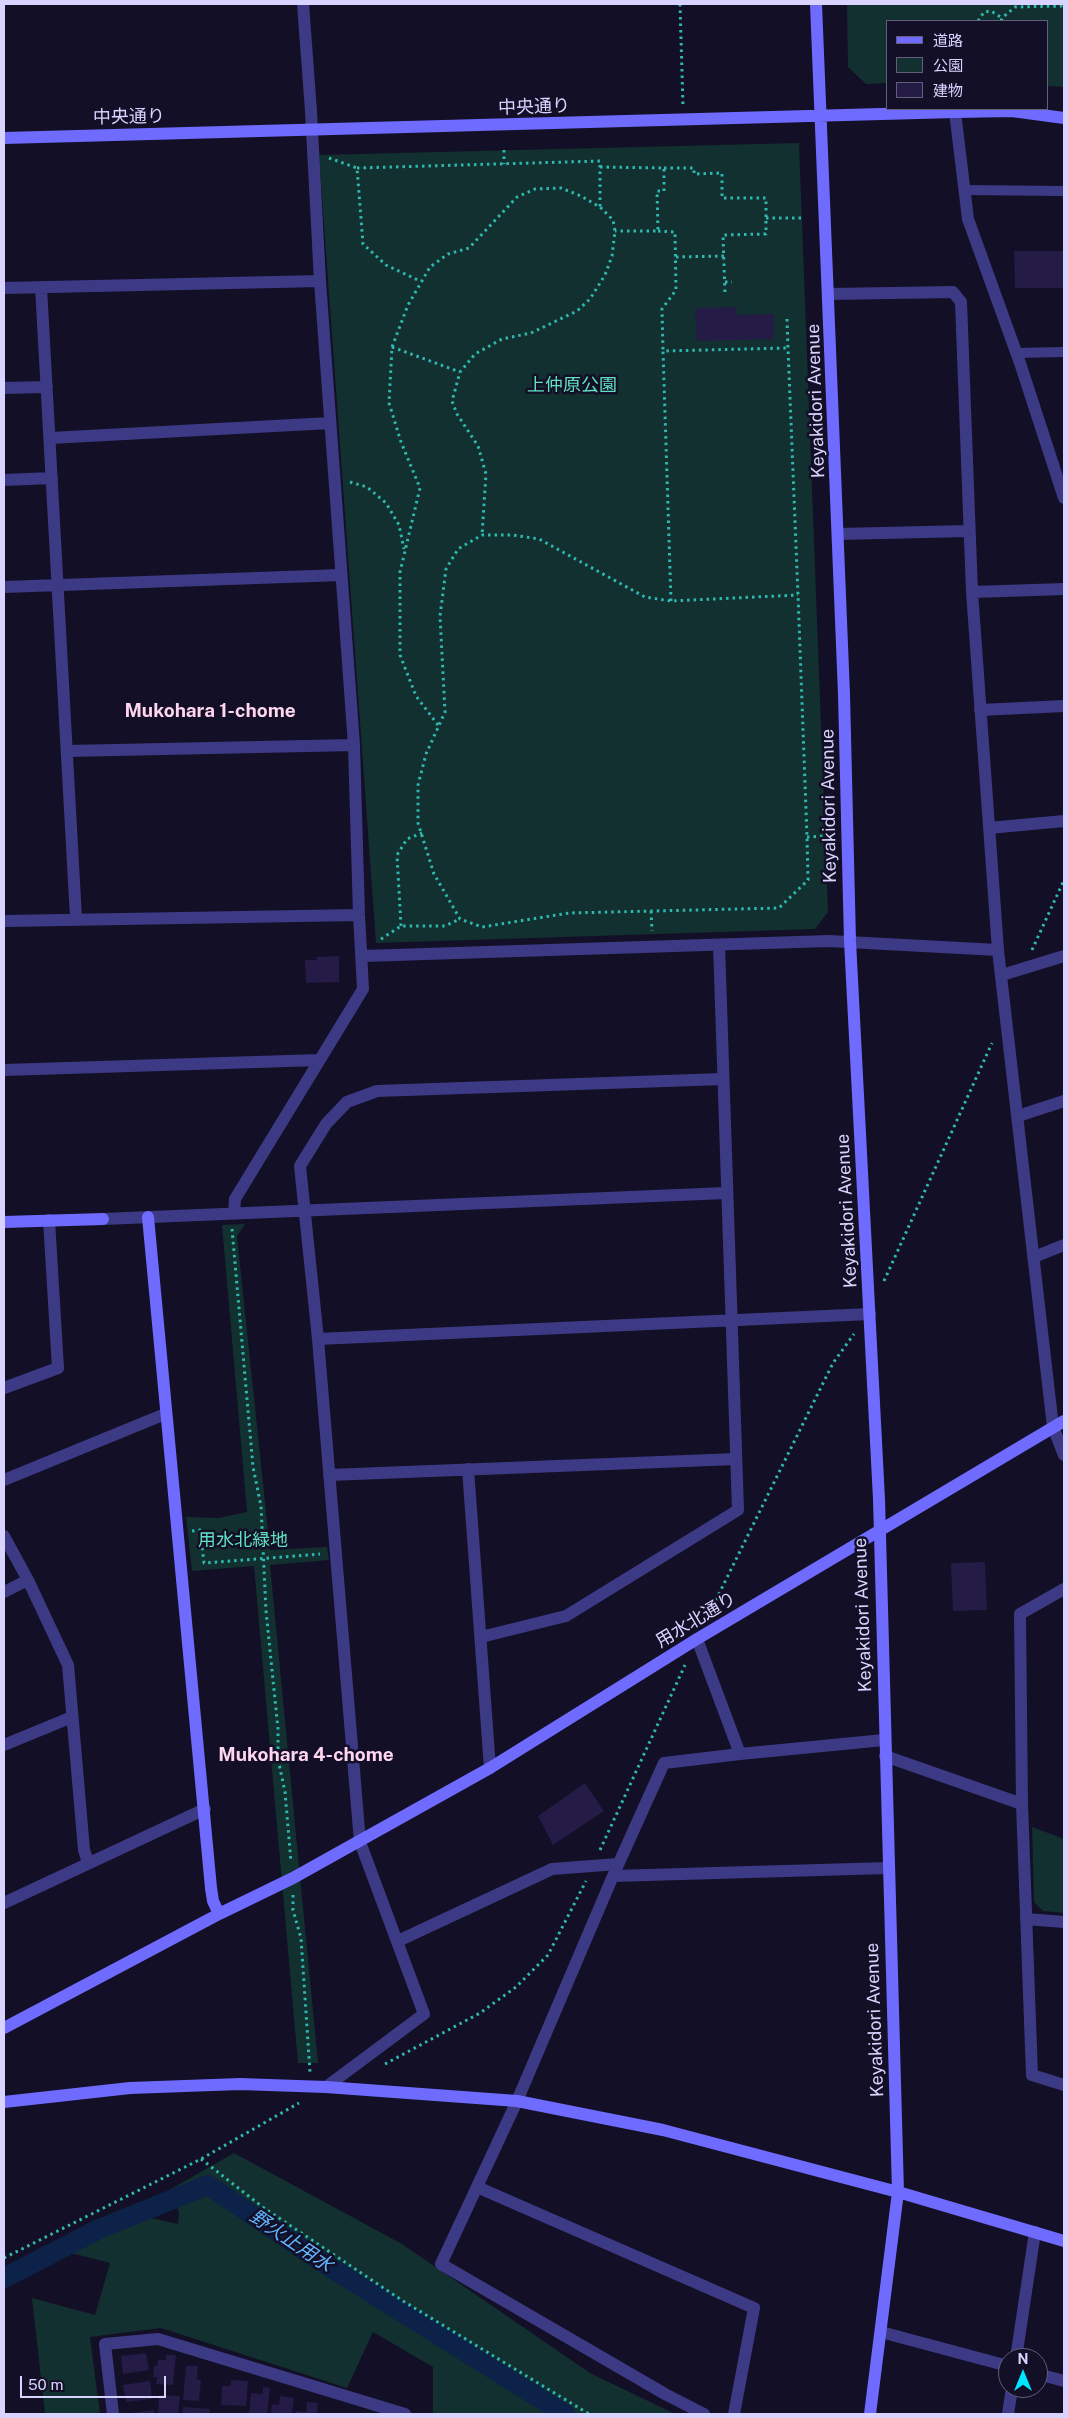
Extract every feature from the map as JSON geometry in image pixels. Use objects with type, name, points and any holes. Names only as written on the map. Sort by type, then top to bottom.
[{"type":"street","points":[[234,1214],[236,1199],[363,989],[354,746],[320,281],[311,130],[312,111],[303,4]]},
{"type":"street","name":"Keyakidori Avenue","points":[[816,4],[838,534],[850,941],[870,1314],[879,1530],[898,2192],[870,2414]]},
{"type":"street","points":[[955,112],[968,219],[1016,353],[1064,498]]},
{"type":"street","name":"中央通り","points":[[4,138],[955,112],[1012,112],[1064,118]]},
{"type":"street","points":[[4,288],[320,281]]},
{"type":"street","points":[[41,287],[76,918]]},
{"type":"street","points":[[829,294],[953,292],[961,302],[972,592],[998,950],[1053,1427],[1064,1454]]},
{"type":"street","points":[[4,388],[47,386]]},
{"type":"street","points":[[50,438],[330,423]]},
{"type":"street","points":[[4,480],[52,478]]},
{"type":"street","points":[[838,534],[969,531]]},
{"type":"street","points":[[4,588],[341,575]]},
{"type":"street","points":[[972,592],[1064,589]]},
{"type":"street","points":[[980,710],[1064,706]]},
{"type":"street","points":[[67,751],[354,746]]},
{"type":"street","points":[[989,828],[1064,821]]},
{"type":"street","points":[[4,921],[76,918],[359,915]]},
{"type":"street","points":[[363,956],[850,941],[998,950]]},
{"type":"street","points":[[481,1637],[566,1616],[738,1510],[719,945]]},
{"type":"street","points":[[1002,975],[1064,956]]},
{"type":"street","points":[[4,1070],[319,1060]]},
{"type":"street","points":[[326,2087],[424,2014],[360,1842],[318,1340],[300,1166],[326,1124],[347,1102],[377,1091],[723,1079]]},
{"type":"street","points":[[1018,1116],[1064,1101]]},
{"type":"street","points":[[4,1222],[726,1193]]},
{"type":"street","points":[[148,1217],[165,1414],[213,1901],[219,1914]]},
{"type":"street","points":[[4,1388],[58,1368],[49,1220]]},
{"type":"street","points":[[1034,1257],[1064,1245]]},
{"type":"street","points":[[318,1340],[870,1314]]},
{"type":"street","points":[[4,1480],[165,1414]]},
{"type":"street","name":"用水北通り","points":[[4,2028],[219,1914],[293,1878],[490,1768],[697,1639],[1064,1421]]},
{"type":"street","points":[[329,1475],[736,1459]]},
{"type":"street","points":[[468,1469],[490,1768]]},
{"type":"street","points":[[4,1536],[28,1580],[68,1665],[84,1850],[88,1862]]},
{"type":"street","points":[[4,1592],[28,1580]]},
{"type":"street","points":[[1064,1589],[1020,1614],[1022,1804],[1032,2076],[1064,2084]]},
{"type":"street","points":[[697,1639],[740,1754]]},
{"type":"street","points":[[4,1745],[72,1717]]},
{"type":"street","points":[[704,2414],[665,2394],[441,2264],[518,2102],[612,1876],[664,1763],[884,1740]]},
{"type":"street","points":[[885,1756],[1022,1804]]},
{"type":"street","points":[[4,1903],[88,1862],[205,1809]]},
{"type":"street","points":[[398,1941],[552,1869],[618,1864]]},
{"type":"street","points":[[612,1876],[888,1868]]},
{"type":"street","points":[[1026,1919],[1064,1922]]},
{"type":"street","points":[[4,2102],[130,2088],[240,2084],[311,2086],[518,2102],[663,2130],[898,2192],[1064,2240]]},
{"type":"street","points":[[477,2187],[754,2308],[734,2414]]},
{"type":"street","points":[[1018,2348],[1035,2232]]},
{"type":"street","points":[[881,2332],[998,2363]]},
{"type":"street","points":[[113,2414],[106,2344],[158,2339],[405,2414]]},
{"type":"street","points":[[1048,2377],[1064,2381]]},
{"type":"street","points":[[1008,2414],[1010,2398]]},
{"type":"lane","points":[[964,190],[1064,191]]},
{"type":"lane","points":[[1016,353],[1064,352]]},
{"type":"path","points":[[680,4],[683,120]]},
{"type":"path","points":[[979,20],[984,12],[991,11],[1002,19],[1015,7],[1064,6]]},
{"type":"path","points":[[504,150],[504,164]]},
{"type":"path","points":[[312,151],[357,168],[600,161],[600,207]]},
{"type":"path","points":[[600,167],[694,168],[694,174],[722,174],[722,198],[766,198],[766,234],[723,234],[725,294]]},
{"type":"path","points":[[357,168],[363,244],[386,265],[420,281]]},
{"type":"path","points":[[658,231],[657,191],[664,191],[664,168]]},
{"type":"path","points":[[438,725],[416,696],[400,655],[400,572],[420,488],[401,442],[389,403],[392,347],[399,324],[420,281],[430,267],[448,254],[469,248],[518,197],[535,189],[561,188],[581,196],[600,207],[613,220],[616,231],[612,256],[605,276],[590,298],[577,311],[531,333],[502,339],[475,354],[460,372],[452,401],[457,414],[478,446],[486,474],[482,535]]},
{"type":"path","points":[[766,218],[802,218]]},
{"type":"path","points":[[616,231],[675,232],[676,290],[662,309],[671,601]]},
{"type":"path","points":[[676,257],[724,256]]},
{"type":"path","points":[[724,282],[732,282]]},
{"type":"path","points":[[787,319],[798,595],[808,880],[779,908],[569,913],[482,927],[460,918],[434,874],[418,823],[418,785],[426,754],[445,712],[440,616],[446,569],[458,549],[482,535],[513,535],[539,539],[645,597],[671,601],[798,595]]},
{"type":"path","points":[[392,347],[460,372]]},
{"type":"path","points":[[663,351],[788,348]]},
{"type":"path","points":[[334,480],[367,487],[386,504],[399,525],[405,552]]},
{"type":"path","points":[[401,926],[397,855],[406,839],[422,833]]},
{"type":"path","points":[[807,837],[827,836]]},
{"type":"path","points":[[1023,969],[1064,880]]},
{"type":"path","points":[[363,956],[376,943],[401,926],[445,926],[460,918]]},
{"type":"path","points":[[882,1287],[994,1037]]},
{"type":"path","points":[[234,1214],[232,1230],[253,1467],[261,1506],[263,1558],[278,1729],[278,1760],[285,1792],[294,1910],[301,1938],[301,1966],[306,1991],[305,2011],[310,2048],[311,2086]]},
{"type":"path","points":[[710,1613],[833,1363],[870,1314]]},
{"type":"path","points":[[178,1533],[200,1530],[204,1563],[336,1553]]},
{"type":"path","points":[[381,2066],[480,2013],[516,1988],[548,1955],[594,1866],[697,1639]]},
{"type":"path","points":[[4,2258],[200,2159],[326,2087]]},
{"type":"path","points":[[200,2159],[264,2208],[403,2301],[589,2414]]},
{"type":"green space","points":[[847,4],[1063,4],[1064,87],[1048,86],[1048,20],[886,20],[886,83],[866,84],[848,67]]},
{"type":"green space","name":"上仲原公園","points":[[799,143],[828,912],[815,929],[376,943],[319,155]]},
{"type":"green space","name":"用水北緑地","points":[[245,1224],[237,1236],[270,1550],[327,1547],[329,1560],[270,1565],[318,2063],[298,2063],[254,1566],[192,1571],[186,1517],[219,1518],[247,1512],[222,1225]]},
{"type":"green space","points":[[1032,1827],[1064,1839],[1064,1913],[1043,1911],[1034,1902]]},
{"type":"green space","points":[[234,2153],[402,2244],[590,2373],[675,2414],[433,2414],[433,2367],[373,2332],[347,2388],[161,2328],[90,2337],[100,2414],[45,2414],[32,2298],[95,2315],[110,2263],[67,2252],[138,2215],[178,2224],[179,2213],[171,2189]]},
{"type":"building","points":[[1014,251],[1064,251],[1064,288],[1015,288]]},
{"type":"building","points":[[737,307],[737,315],[773,314],[774,339],[697,341],[695,308]]},
{"type":"building","points":[[339,956],[339,982],[306,983],[305,960],[317,960],[316,957]]},
{"type":"building","points":[[985,1562],[987,1610],[953,1611],[951,1563]]},
{"type":"building","points":[[585,1783],[604,1811],[553,1845],[538,1816]]},
{"type":"building","points":[[146,2353],[149,2370],[123,2374],[121,2356]]},
{"type":"building","points":[[166,2355],[176,2355],[173,2385],[156,2384],[157,2377],[153,2377],[154,2366],[157,2366],[158,2360],[166,2360]]},
{"type":"building","points":[[186,2366],[198,2366],[197,2379],[201,2380],[199,2401],[183,2400]]},
{"type":"building","points":[[231,2380],[248,2381],[246,2406],[221,2405],[222,2386],[231,2386]]},
{"type":"building","points":[[150,2381],[152,2399],[126,2402],[123,2385]]},
{"type":"building","points":[[263,2387],[270,2388],[267,2414],[249,2414],[251,2393],[263,2394]]},
{"type":"building","points":[[159,2395],[180,2396],[178,2414],[158,2414]]},
{"type":"building","points":[[280,2396],[294,2398],[292,2414],[271,2414],[272,2404],[279,2405]]},
{"type":"building","points":[[307,2402],[318,2403],[317,2414],[295,2414],[296,2411],[306,2412]]},
{"type":"building","points":[[183,2407],[210,2409],[209,2414],[183,2414]]},
{"type":"building","points":[[154,2410],[154,2414],[130,2414],[130,2413]]},
{"type":"waterway","name":"野火止用水","points":[[4,2278],[99,2229],[208,2185],[325,2264],[565,2414]]},
{"type":"district","name":"Mukohara 1-chome","points":[[210,711]]},
{"type":"district","name":"Mukohara 4-chome","points":[[306,1755]]}]
